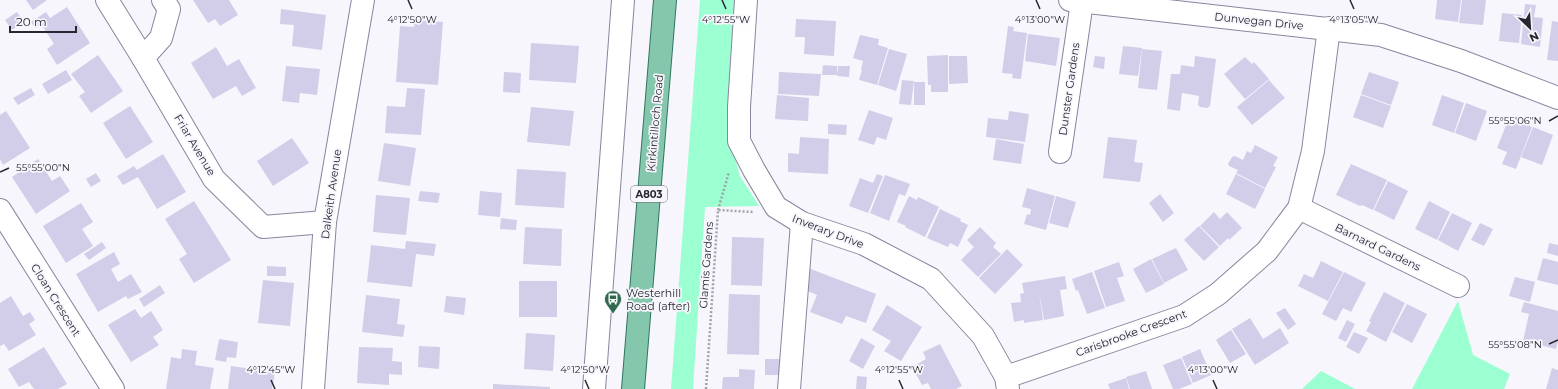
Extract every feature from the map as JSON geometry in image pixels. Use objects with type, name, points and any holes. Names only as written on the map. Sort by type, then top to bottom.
[{"type":"main road","name":"Kirkintilloch Road","points":[[633,389],[664,0]]},
{"type":"street","name":"Friar Avenue","points":[[107,0],[214,179],[263,227],[325,222]]},
{"type":"street","points":[[143,58],[161,38],[169,9],[163,0]]},
{"type":"street","name":"Dalkeith Avenue","points":[[313,389],[325,222],[363,0]]},
{"type":"street","points":[[594,389],[623,0]]},
{"type":"street","name":"Inverary Drive","points":[[746,0],[739,107],[739,141],[776,207],[794,218],[864,244],[931,279],[983,336],[1007,383]]},
{"type":"street","name":"Dunvegan Drive","points":[[1076,1],[1330,28],[1381,35],[1461,61],[1558,98]]},
{"type":"street","name":"Dunster Gardens","points":[[1060,152],[1076,1]]},
{"type":"street","name":"Carisbrooke Crescent","points":[[1007,383],[1184,316],[1218,294],[1267,251],[1299,208],[1313,151],[1330,28]]},
{"type":"street","name":"Barnard Gardens","points":[[1299,208],[1458,286]]},
{"type":"street","name":"Cloan Crescent","points":[[0,210],[113,389]]},
{"type":"street","points":[[789,389],[794,218]]},
{"type":"path","points":[[718,210],[739,141]]},
{"type":"path","name":"Glamis Gardens","points":[[706,389],[718,210],[794,218]]},
{"type":"green space","points":[[700,0],[736,0],[728,133],[740,176],[759,206],[705,207],[693,389],[671,389]]},
{"type":"green space","points":[[1458,301],[1473,355],[1510,374],[1504,389],[1412,389]]},
{"type":"green space","points":[[1321,371],[1355,389],[1302,389]]},
{"type":"building","points":[[26,0],[47,0],[33,10]]},
{"type":"building","points":[[193,0],[229,0],[238,15],[220,26],[215,19],[208,23]]},
{"type":"building","points":[[1437,0],[1461,0],[1458,22],[1435,19]]},
{"type":"building","points":[[1462,0],[1486,0],[1483,25],[1459,23]]},
{"type":"building","points":[[1525,4],[1536,5],[1534,17],[1543,18],[1540,47],[1521,44]]},
{"type":"building","points":[[67,7],[90,43],[57,65],[47,49],[54,44],[41,24],[35,28],[31,22],[46,12],[50,18]]},
{"type":"building","points":[[281,9],[326,15],[322,50],[292,46],[294,25],[280,24]]},
{"type":"building","points":[[17,12],[24,22],[12,30],[5,20]]},
{"type":"building","points":[[1502,13],[1522,15],[1519,43],[1499,41]]},
{"type":"building","points":[[796,19],[836,21],[834,56],[804,54],[805,37],[795,37]]},
{"type":"building","points":[[415,20],[443,22],[438,85],[396,82],[400,26],[414,27]]},
{"type":"building","points":[[1552,21],[1558,22],[1558,61],[1547,60]]},
{"type":"building","points":[[1008,26],[1014,27],[1013,31],[1027,33],[1021,79],[1012,78],[1013,74],[1002,73]]},
{"type":"building","points":[[1028,34],[1060,38],[1056,66],[1025,61]]},
{"type":"building","points":[[860,35],[879,39],[878,45],[888,48],[877,85],[859,80],[863,61],[853,58]]},
{"type":"building","points":[[531,43],[579,46],[576,83],[529,80]]},
{"type":"building","points":[[1123,46],[1142,48],[1138,76],[1119,74]]},
{"type":"building","points":[[216,47],[227,66],[239,59],[256,88],[242,96],[236,86],[213,99],[191,63]]},
{"type":"building","points":[[889,49],[907,54],[896,91],[878,85]]},
{"type":"building","points":[[1142,49],[1162,51],[1157,90],[1138,88]]},
{"type":"building","points":[[98,55],[123,91],[91,113],[79,96],[85,92],[71,74]]},
{"type":"building","points":[[948,55],[948,92],[931,92],[931,85],[928,85],[927,56]]},
{"type":"building","points":[[949,56],[967,56],[968,83],[949,84]]},
{"type":"building","points":[[1095,56],[1105,57],[1104,69],[1093,67]]},
{"type":"building","points":[[1195,56],[1216,59],[1210,106],[1207,108],[1200,107],[1198,105],[1199,96],[1182,93],[1180,111],[1167,109],[1171,74],[1180,74],[1181,65],[1194,67]]},
{"type":"building","points":[[1245,57],[1252,64],[1254,62],[1269,79],[1245,99],[1224,74]]},
{"type":"building","points":[[823,65],[837,66],[837,75],[822,75]]},
{"type":"building","points":[[286,66],[320,69],[317,95],[300,93],[299,103],[282,101]]},
{"type":"building","points":[[838,66],[850,66],[849,77],[837,76]]},
{"type":"building","points":[[66,70],[72,80],[48,94],[42,84]]},
{"type":"building","points":[[504,72],[521,73],[520,93],[503,92]]},
{"type":"building","points":[[779,72],[821,74],[819,96],[778,94]]},
{"type":"building","points":[[1369,72],[1399,82],[1391,105],[1361,94]]},
{"type":"building","points":[[902,80],[914,81],[911,105],[899,104]]},
{"type":"building","points":[[1269,80],[1285,98],[1252,125],[1237,107]]},
{"type":"building","points":[[914,82],[925,82],[925,105],[914,105]]},
{"type":"building","points":[[31,88],[35,95],[18,105],[13,98]]},
{"type":"building","points":[[407,88],[425,89],[421,135],[385,133],[387,106],[405,107]]},
{"type":"building","points":[[777,95],[809,98],[808,121],[775,119]]},
{"type":"building","points":[[1361,95],[1391,106],[1383,128],[1353,117]]},
{"type":"building","points":[[1442,95],[1464,103],[1454,133],[1432,125]]},
{"type":"building","points":[[1466,103],[1487,111],[1476,141],[1455,133]]},
{"type":"building","points":[[130,106],[153,142],[126,159],[103,123]]},
{"type":"building","points":[[531,107],[574,111],[570,146],[527,142]]},
{"type":"building","points":[[869,110],[893,118],[886,140],[877,137],[874,145],[858,140]]},
{"type":"building","points":[[6,111],[30,148],[3,165],[0,159],[0,115]]},
{"type":"building","points":[[1009,111],[1029,114],[1025,142],[986,137],[988,118],[1008,120]]},
{"type":"building","points":[[1509,118],[1532,127],[1516,169],[1502,164],[1507,152],[1497,148]]},
{"type":"building","points":[[828,124],[847,125],[846,135],[828,134]]},
{"type":"building","points":[[1533,127],[1553,135],[1542,165],[1521,157]]},
{"type":"building","points":[[800,137],[829,139],[828,174],[788,172],[788,153],[799,154]]},
{"type":"building","points":[[1108,137],[1137,140],[1134,162],[1143,163],[1140,182],[1103,178]]},
{"type":"building","points":[[292,138],[309,163],[273,186],[257,161]]},
{"type":"building","points":[[996,139],[1024,144],[1021,164],[993,160]]},
{"type":"building","points":[[384,143],[416,148],[410,186],[378,181]]},
{"type":"building","points":[[1255,145],[1278,157],[1273,166],[1276,167],[1265,188],[1236,173],[1238,170],[1229,166],[1228,164],[1232,157],[1235,156],[1243,160],[1247,151],[1251,153]]},
{"type":"building","points":[[163,154],[186,192],[157,209],[138,177],[123,185],[117,176],[134,166],[137,170]]},
{"type":"building","points":[[38,159],[52,181],[60,176],[70,191],[36,214],[12,177]]},
{"type":"building","points":[[1351,164],[1387,180],[1373,210],[1336,195]]},
{"type":"building","points":[[517,169],[566,172],[564,208],[515,205]]},
{"type":"building","points":[[96,173],[101,181],[91,187],[86,179]]},
{"type":"building","points":[[877,174],[883,176],[868,213],[849,206],[860,178],[873,183]]},
{"type":"building","points":[[1236,174],[1265,189],[1255,209],[1226,194]]},
{"type":"building","points":[[885,175],[910,184],[905,196],[899,194],[889,221],[870,213]]},
{"type":"building","points":[[1388,181],[1408,191],[1394,220],[1374,210]]},
{"type":"building","points":[[1027,188],[1055,196],[1046,230],[1024,224],[1027,214],[1030,215],[1031,209],[1022,207]]},
{"type":"building","points":[[420,191],[440,193],[438,203],[418,201]]},
{"type":"building","points":[[480,191],[502,193],[500,217],[478,215]]},
{"type":"building","points":[[1160,194],[1174,213],[1163,222],[1149,203]]},
{"type":"building","points":[[376,195],[410,198],[406,235],[373,232]]},
{"type":"building","points":[[909,196],[917,200],[918,197],[939,207],[925,237],[897,222]]},
{"type":"building","points":[[1056,196],[1076,202],[1068,228],[1049,223]]},
{"type":"building","points":[[194,201],[231,260],[194,283],[179,259],[187,254],[165,219]]},
{"type":"building","points":[[1429,201],[1450,212],[1437,240],[1415,229]]},
{"type":"building","points":[[81,203],[93,222],[82,229],[93,246],[66,263],[43,226]]},
{"type":"building","points":[[940,209],[961,219],[960,221],[968,225],[958,247],[950,243],[948,247],[927,238]]},
{"type":"building","points":[[1214,212],[1220,219],[1227,212],[1242,228],[1220,246],[1200,226]]},
{"type":"building","points":[[1452,213],[1472,223],[1458,251],[1438,240]]},
{"type":"building","points":[[501,218],[517,220],[516,230],[500,229]]},
{"type":"building","points":[[1480,223],[1493,229],[1484,246],[1471,240]]},
{"type":"building","points":[[1199,226],[1219,247],[1204,261],[1184,240]]},
{"type":"building","points":[[525,227],[562,229],[561,266],[523,264]]},
{"type":"building","points":[[980,227],[996,243],[993,247],[1001,254],[978,277],[961,260],[974,247],[967,240]]},
{"type":"building","points":[[732,237],[764,238],[762,286],[731,285]]},
{"type":"building","points":[[406,241],[436,244],[434,256],[416,254],[412,287],[367,282],[371,245],[405,249]]},
{"type":"building","points":[[102,242],[106,248],[89,260],[84,254]]},
{"type":"building","points":[[1549,243],[1558,245],[1558,256],[1547,253]]},
{"type":"building","points":[[1176,248],[1188,270],[1164,283],[1152,259]]},
{"type":"building","points":[[1007,249],[1023,265],[995,294],[979,278]]},
{"type":"building","points":[[114,252],[120,264],[111,269],[118,282],[131,274],[142,292],[128,299],[126,296],[98,312],[76,274]]},
{"type":"building","points":[[1543,258],[1558,262],[1558,285],[1537,280]]},
{"type":"building","points":[[1151,259],[1164,284],[1146,293],[1133,269]]},
{"type":"building","points":[[1321,261],[1343,272],[1328,301],[1298,286],[1304,274],[1313,278]]},
{"type":"building","points":[[1119,262],[1124,276],[1117,278],[1125,301],[1106,307],[1094,271]]},
{"type":"building","points":[[267,266],[286,267],[286,276],[267,276]]},
{"type":"building","points":[[803,266],[876,294],[866,323],[846,316],[842,324],[810,312],[817,295],[803,289]]},
{"type":"building","points":[[1092,272],[1105,308],[1087,314],[1072,279]]},
{"type":"building","points":[[1344,272],[1366,283],[1351,312],[1343,308],[1336,321],[1322,314]]},
{"type":"building","points":[[1065,276],[1067,289],[1060,290],[1064,316],[1044,320],[1039,292],[1043,320],[1024,323],[1024,320],[1014,322],[1011,303],[1021,302],[1020,294],[1024,293],[1022,283]]},
{"type":"building","points":[[1515,277],[1535,282],[1530,302],[1509,296]]},
{"type":"building","points":[[263,280],[294,283],[290,326],[258,323]]},
{"type":"building","points":[[519,281],[557,281],[557,317],[519,317]]},
{"type":"building","points":[[160,285],[165,293],[144,307],[139,299]]},
{"type":"building","points":[[1384,292],[1405,303],[1386,342],[1366,331],[1371,322],[1369,321]]},
{"type":"building","points":[[729,294],[760,295],[759,355],[727,354]]},
{"type":"building","points":[[366,295],[400,299],[397,324],[405,325],[403,337],[362,332]]},
{"type":"building","points":[[11,296],[23,316],[30,312],[35,320],[29,324],[36,335],[9,351],[4,344],[0,346],[0,303]]},
{"type":"building","points":[[446,296],[466,298],[464,315],[444,312]]},
{"type":"building","points":[[1524,302],[1558,311],[1558,341],[1556,349],[1523,341],[1529,314],[1521,312]]},
{"type":"building","points":[[1407,304],[1427,314],[1412,343],[1392,332]]},
{"type":"building","points":[[887,305],[922,327],[901,361],[884,351],[891,341],[872,330]]},
{"type":"building","points":[[1285,308],[1296,324],[1288,330],[1276,313]]},
{"type":"building","points":[[135,309],[141,318],[151,311],[163,330],[153,337],[159,345],[131,362],[108,325]]},
{"type":"building","points":[[1250,318],[1263,339],[1280,328],[1289,343],[1255,365],[1232,329]]},
{"type":"building","points":[[1347,320],[1355,324],[1346,342],[1338,338]]},
{"type":"building","points":[[1231,330],[1246,354],[1230,363],[1216,340]]},
{"type":"building","points":[[1354,332],[1368,338],[1359,354],[1346,347]]},
{"type":"building","points":[[526,333],[555,335],[553,371],[524,369]]},
{"type":"building","points":[[861,338],[875,346],[863,369],[849,361]]},
{"type":"building","points":[[219,339],[238,342],[236,358],[227,357],[226,362],[215,360]]},
{"type":"building","points":[[940,344],[962,386],[956,389],[931,389],[928,383],[922,385],[912,367],[926,359],[923,352]]},
{"type":"building","points":[[419,346],[440,347],[439,369],[418,367]]},
{"type":"building","points":[[44,347],[67,384],[58,389],[34,389],[29,382],[19,387],[8,369]]},
{"type":"building","points":[[359,347],[393,348],[392,361],[402,362],[402,375],[389,374],[389,385],[357,383]]},
{"type":"building","points":[[182,349],[197,351],[195,365],[214,368],[210,389],[166,389],[171,357],[181,359]]},
{"type":"building","points":[[1200,349],[1211,375],[1193,383],[1182,357]]},
{"type":"building","points":[[1181,358],[1192,384],[1179,389],[1173,389],[1163,365]]},
{"type":"building","points":[[765,359],[780,359],[779,375],[765,375]]},
{"type":"building","points":[[231,366],[275,372],[272,389],[228,389]]},
{"type":"building","points":[[1552,368],[1558,370],[1558,389],[1546,389]]},
{"type":"building","points":[[739,369],[755,370],[754,389],[722,389],[723,377],[739,377]]},
{"type":"building","points":[[1146,371],[1152,389],[1130,389],[1126,377]]},
{"type":"building","points":[[857,376],[867,377],[866,389],[856,389]]},
{"type":"building","points":[[1126,378],[1129,389],[1110,389],[1108,384]]},
{"type":"building","points":[[493,384],[550,387],[550,389],[493,389]]},
{"type":"place","name":"Westerhill Road (after)","points":[[613,314]]}]
